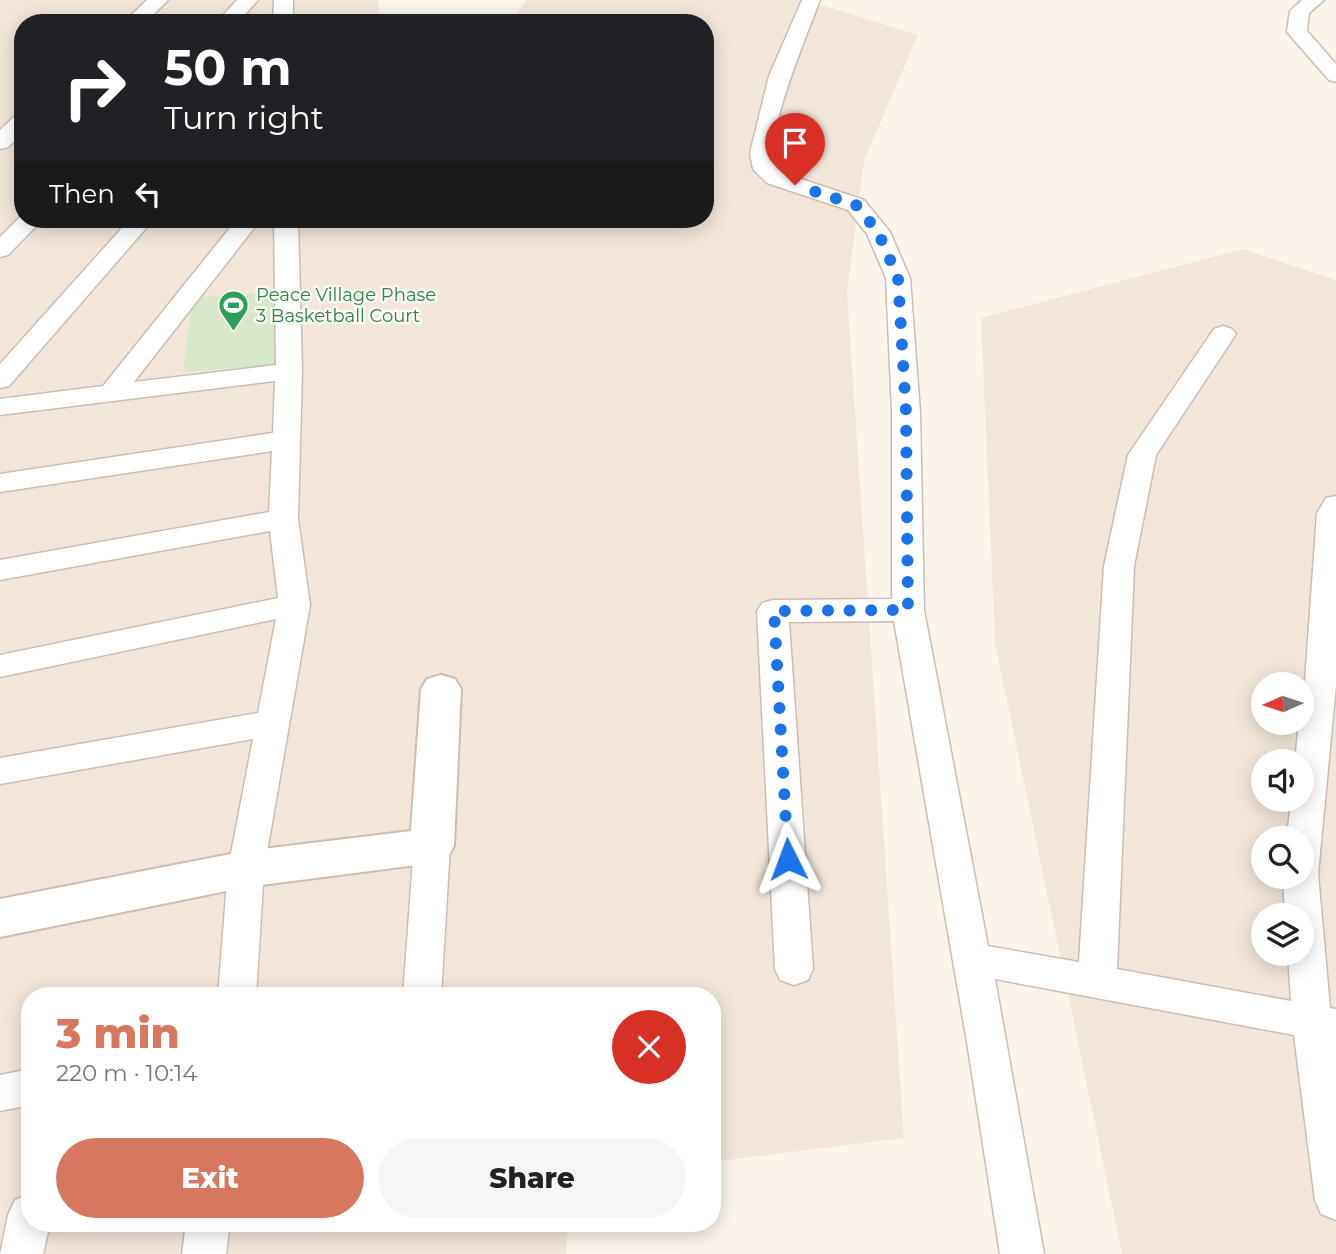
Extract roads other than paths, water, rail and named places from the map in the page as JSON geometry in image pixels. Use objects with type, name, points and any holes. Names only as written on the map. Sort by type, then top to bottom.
[{"type":"street","points":[[143,14],[158,0]]},
{"type":"street","points":[[235,14],[248,0]]},
{"type":"street","points":[[811,0],[779,76],[761,153],[764,169],[775,178],[856,205],[878,232],[898,278],[906,412],[908,610],[1022,1254]]},
{"type":"street","points":[[1314,0],[1300,11],[1297,32],[1336,76]]},
{"type":"street","points":[[0,142],[14,129]]},
{"type":"street","points":[[0,250],[22,228]]},
{"type":"street","points":[[0,380],[134,228]]},
{"type":"street","points":[[113,391],[242,228]]},
{"type":"street","points":[[238,987],[246,869],[294,606],[284,519],[289,371],[286,228]]},
{"type":"street","points":[[1097,982],[1119,566],[1142,455],[1223,334]]},
{"type":"street","points":[[0,407],[289,371]]},
{"type":"street","points":[[0,483],[286,440]]},
{"type":"street","points":[[1308,826],[1329,673],[1332,513],[1336,505]]},
{"type":"street","points":[[0,570],[284,519]]},
{"type":"street","points":[[0,666],[294,606]]},
{"type":"street","points":[[794,969],[774,611],[908,610]]},
{"type":"street","points":[[423,987],[441,689]]},
{"type":"street","points":[[0,771],[271,723]]},
{"type":"street","points":[[0,918],[246,869],[432,846]]},
{"type":"street","points":[[1303,889],[1324,1025],[1336,1200]]},
{"type":"street","points":[[971,959],[1324,1025]]},
{"type":"street","points":[[0,1093],[21,1089]]},
{"type":"street","points":[[21,1254],[26,1232]]},
{"type":"street","points":[[204,1254],[207,1232]]},
{"type":"place","name":"Peace Village Phase 3 Basketball Court","points":[[233,332]]}]
